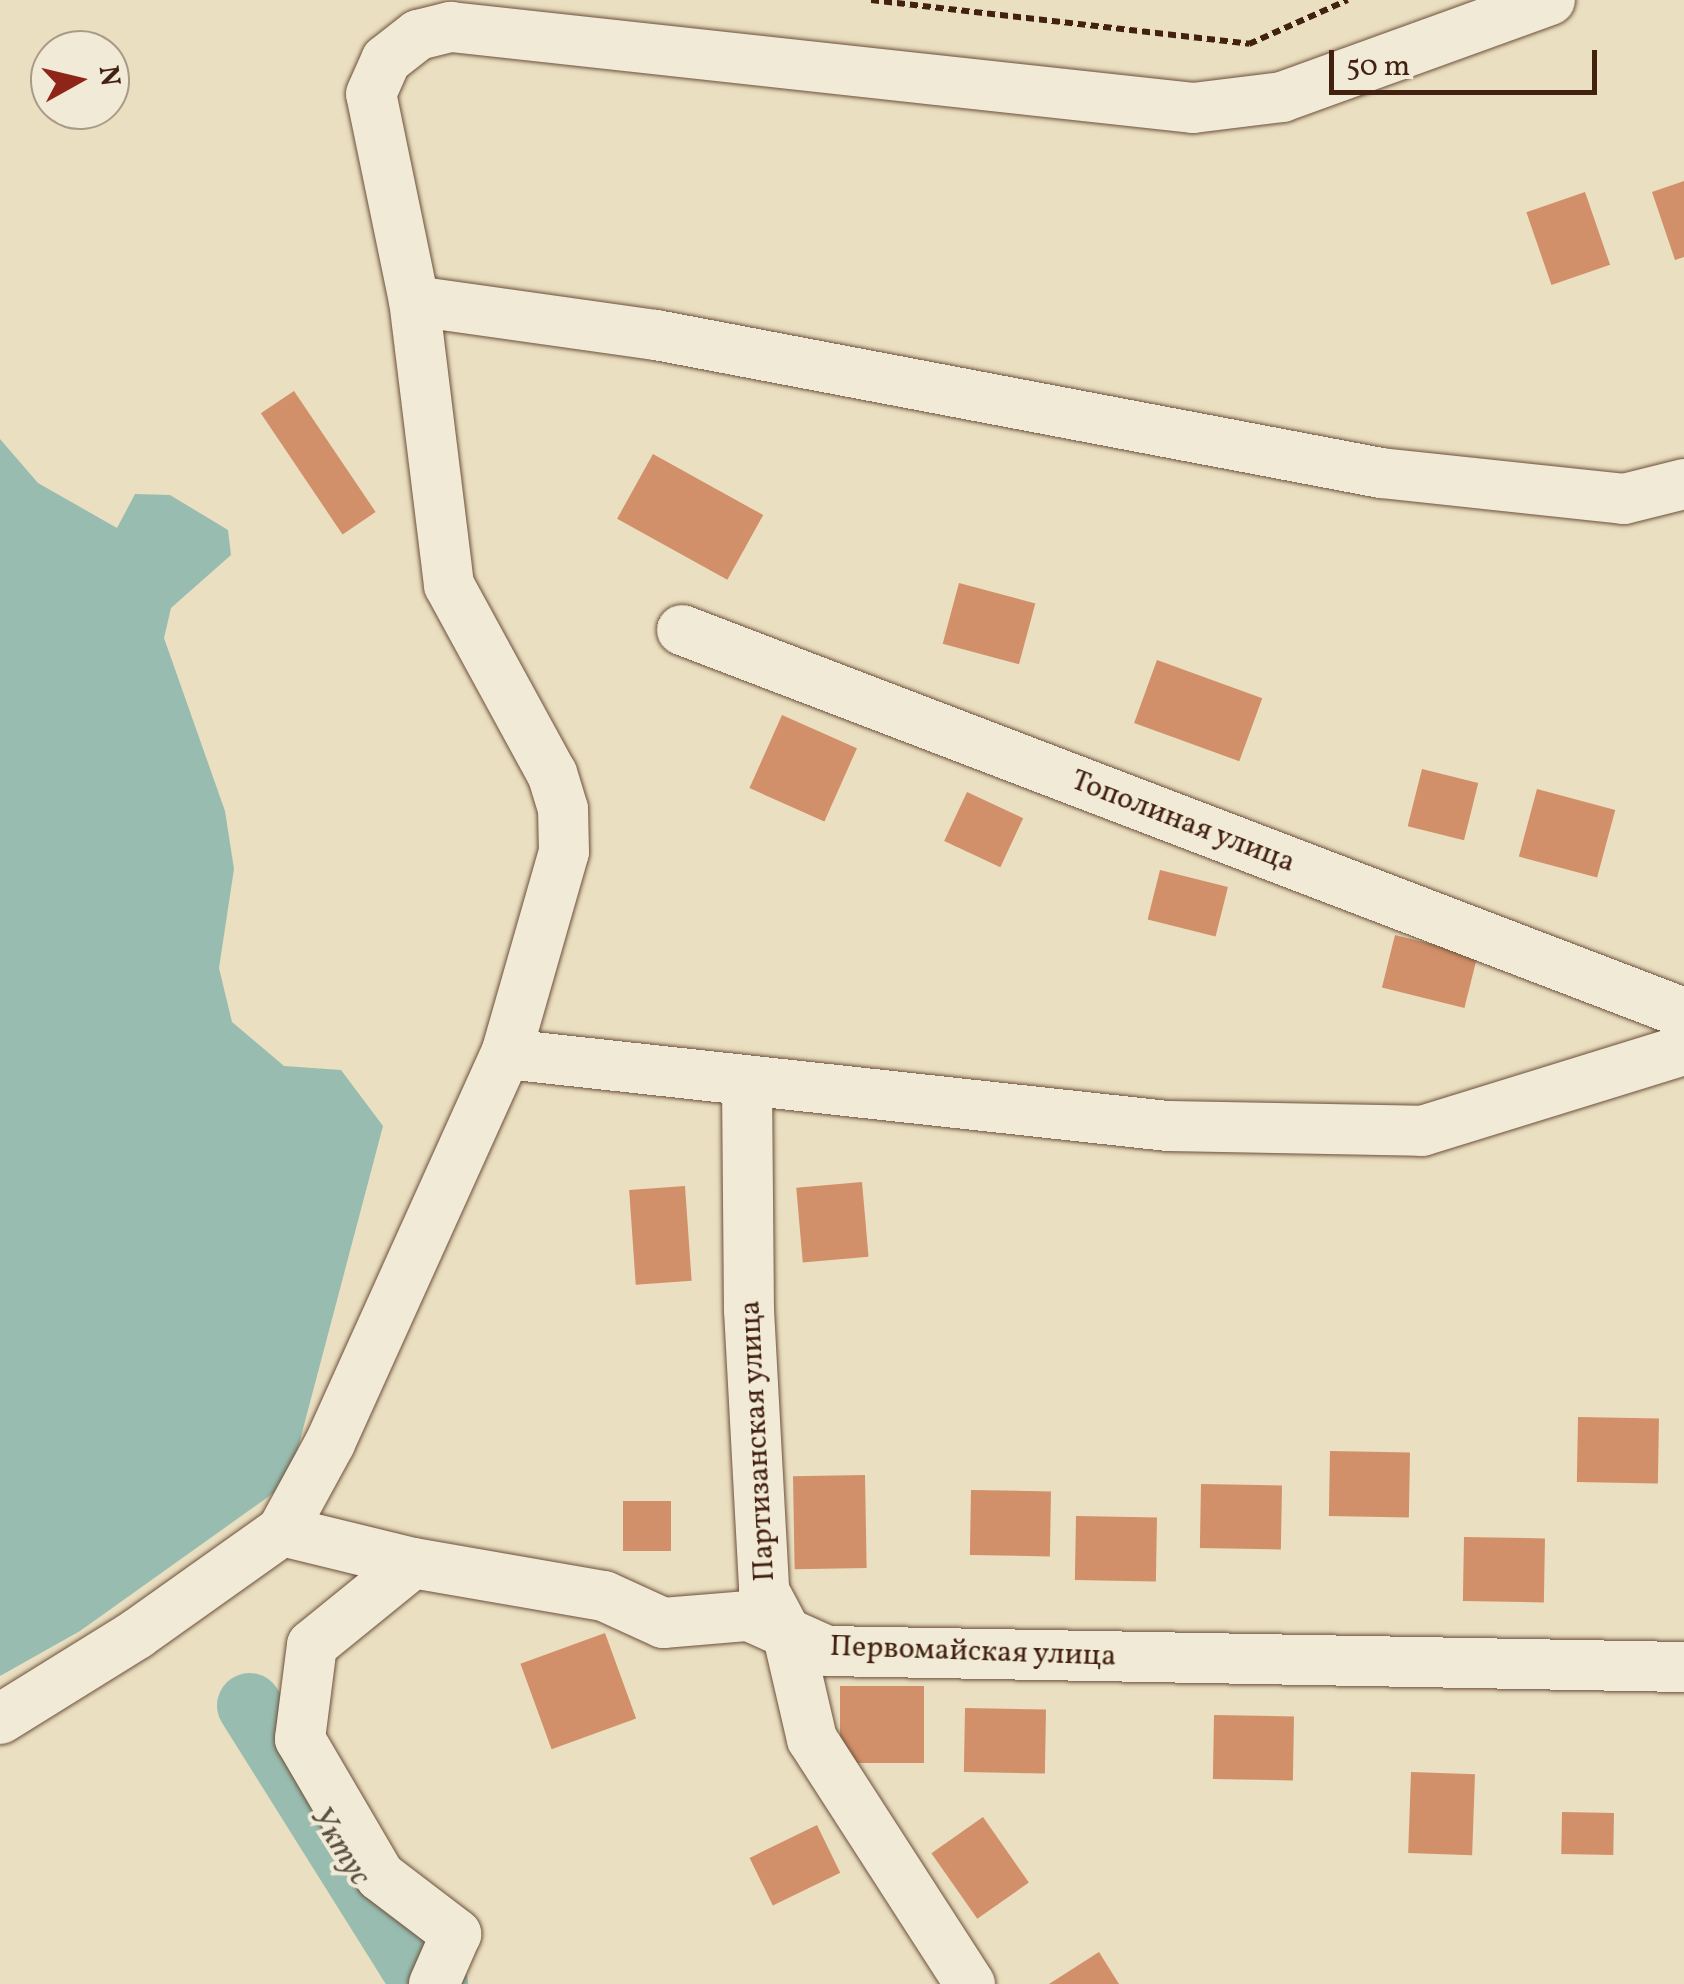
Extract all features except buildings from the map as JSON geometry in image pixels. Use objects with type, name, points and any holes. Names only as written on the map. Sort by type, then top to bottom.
[{"type":"street","points":[[0,1719],[137,1634],[282,1531],[330,1443],[506,1054],[564,852],[563,809],[552,774],[449,586],[414,300],[372,94],[386,60],[418,35],[451,27],[1193,108],[1282,97],[1550,0]]},
{"type":"street","points":[[414,300],[656,335],[1381,473],[1624,499],[1684,484]]},
{"type":"street","name":"Тополиная улица","points":[[682,630],[1684,1013]]},
{"type":"street","points":[[506,1054],[1168,1126],[1422,1132],[1684,1050]]},
{"type":"street","name":"Партизанская улица","points":[[747,1083],[749,1310],[764,1591],[788,1636],[812,1739],[970,1984]]},
{"type":"street","name":"Первомайская улица","points":[[282,1531],[414,1563],[604,1596],[663,1623],[749,1616],[827,1651],[1684,1667]]},
{"type":"street","points":[[414,1563],[312,1645],[300,1738],[380,1876],[456,1934],[435,1980]]},
{"type":"path","points":[[871,0],[1250,44],[1348,0]]},
{"type":"water","points":[[0,439],[38,483],[117,528],[135,494],[170,495],[228,530],[231,555],[171,608],[164,638],[225,811],[234,869],[219,968],[232,1022],[284,1066],[341,1070],[383,1126],[289,1482],[80,1631],[0,1676]]},
{"type":"waterway","name":"Уктус","points":[[249,1705],[411,1963],[435,1984]]}]
